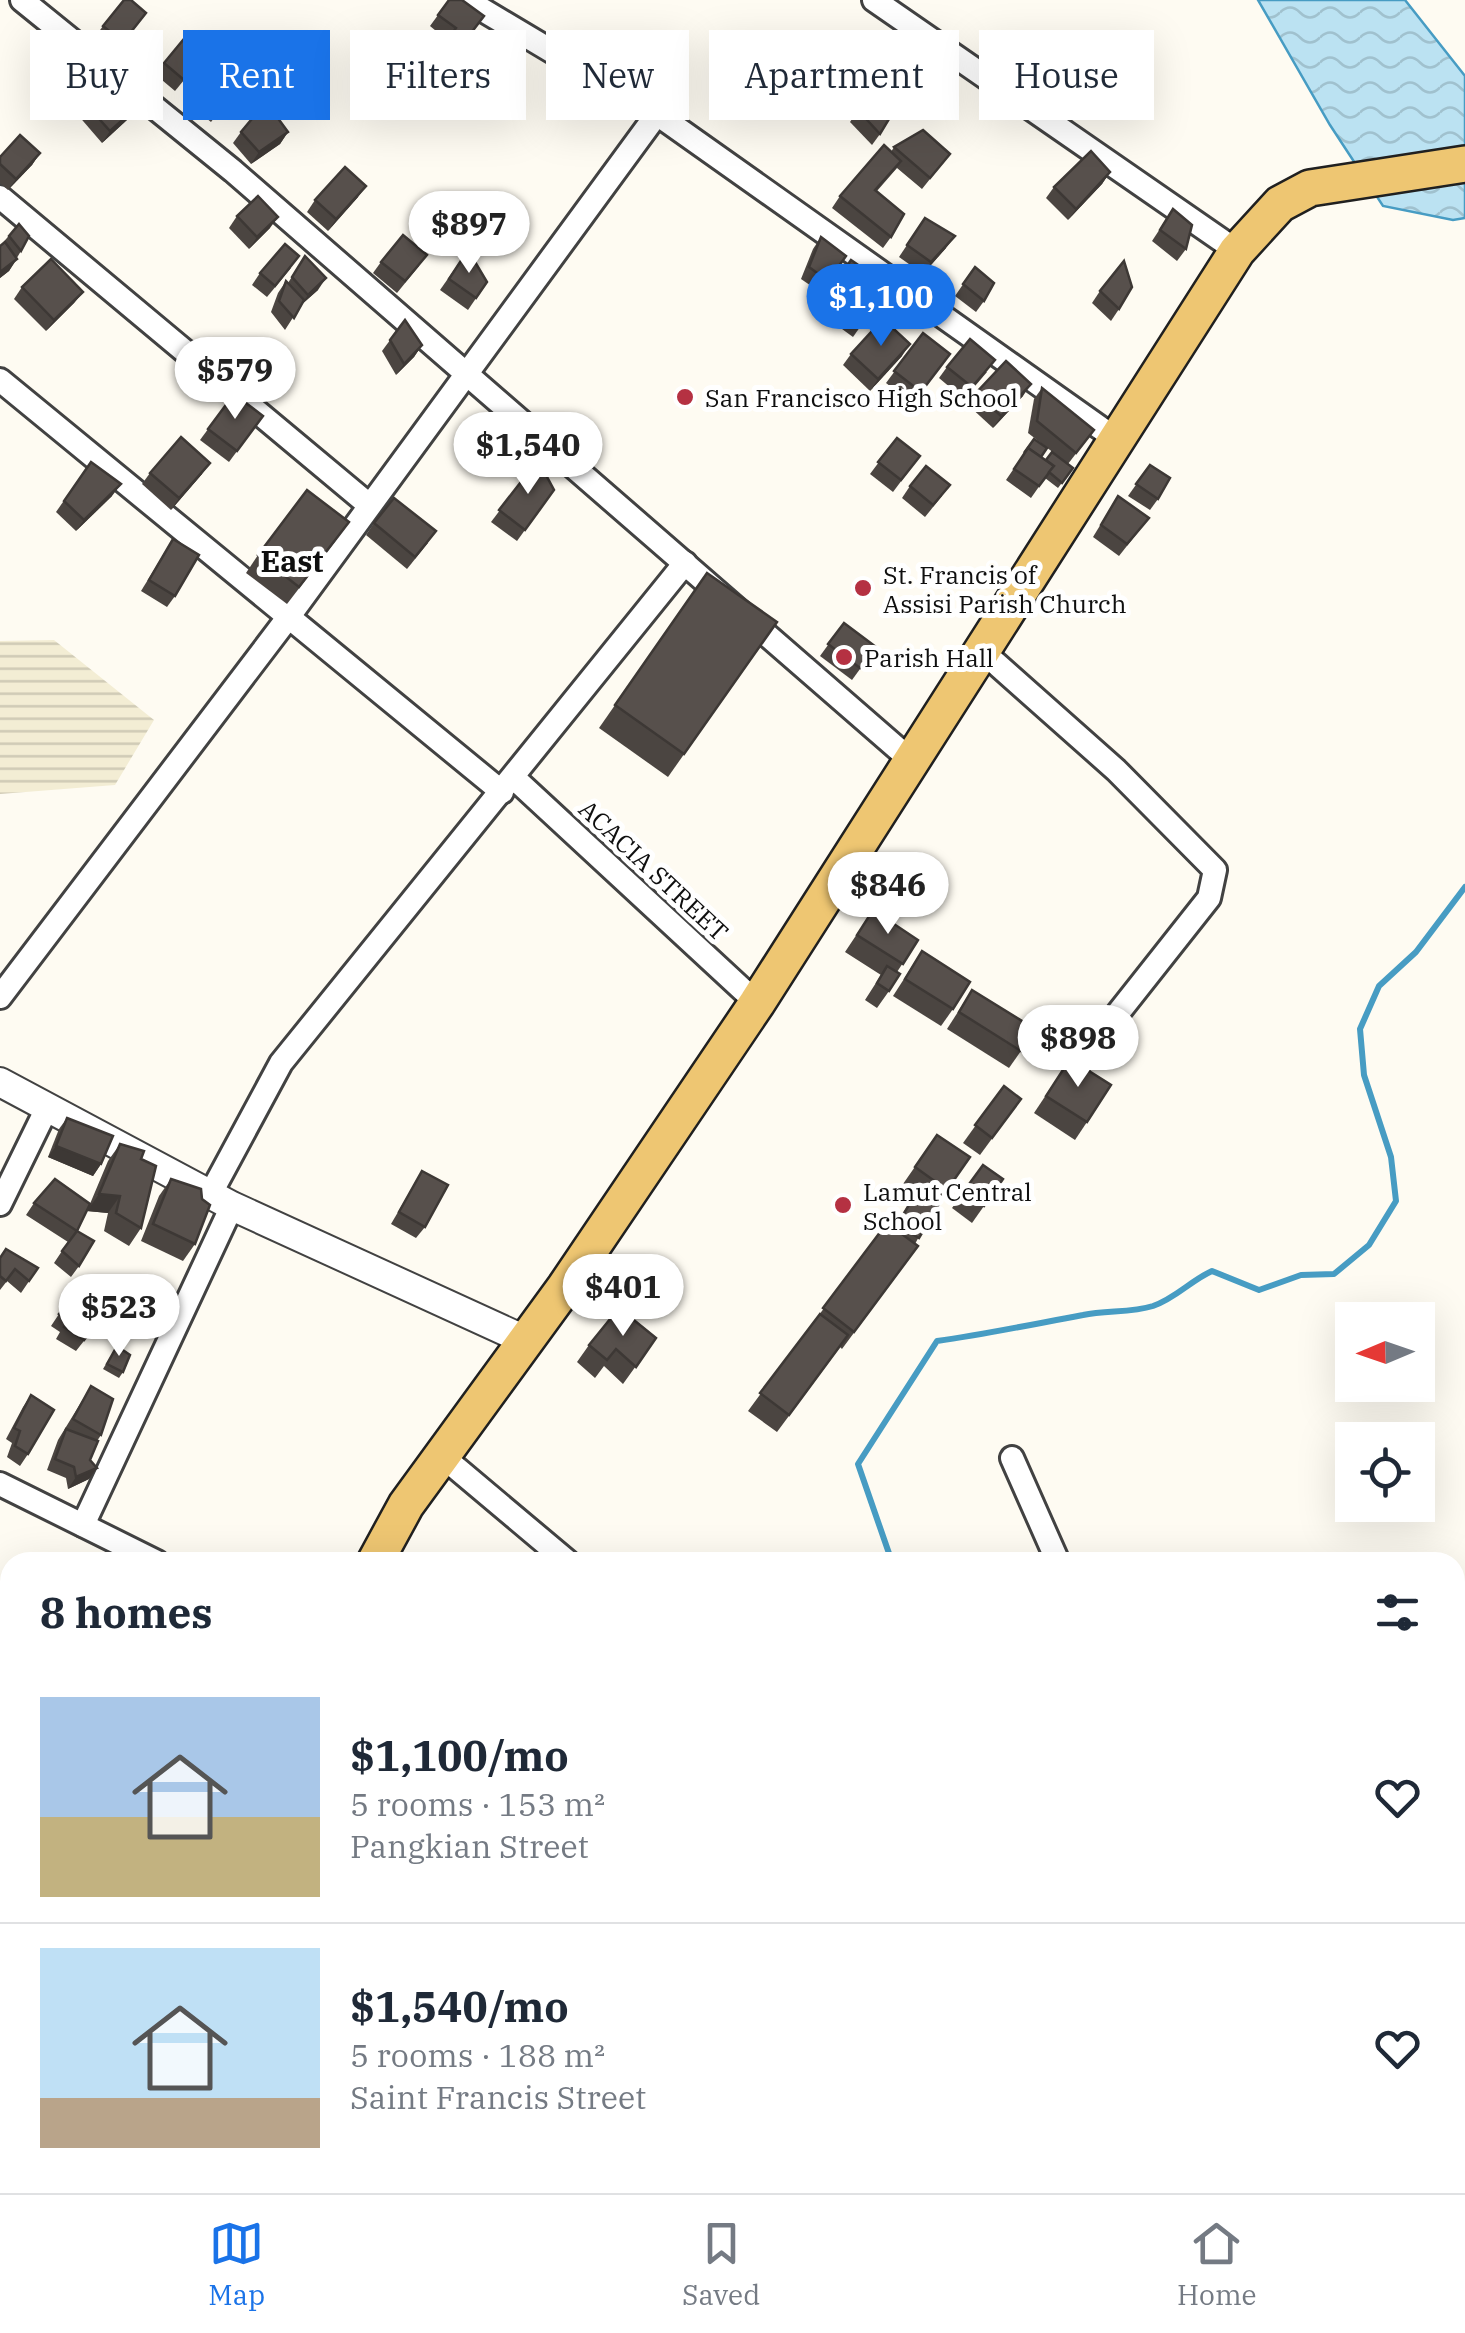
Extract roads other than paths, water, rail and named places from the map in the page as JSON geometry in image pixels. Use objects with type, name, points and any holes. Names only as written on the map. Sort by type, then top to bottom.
[{"type":"main road","points":[[380,1552],[406,1504],[525,1340],[757,1003],[1236,251],[1280,204],[1310,188],[1465,164]]},
{"type":"street","points":[[0,8],[6,0]]},
{"type":"street","points":[[22,0],[233,172],[913,762]]},
{"type":"street","points":[[466,0],[507,10],[546,37]]},
{"type":"street","points":[[874,0],[1118,165],[1236,251]]},
{"type":"street","points":[[0,998],[287,619],[653,120]]},
{"type":"street","points":[[666,120],[1116,438]]},
{"type":"street","points":[[0,197],[369,504]]},
{"type":"street","name":"ACACIA STREET","points":[[0,380],[287,619],[508,785],[757,1003]]},
{"type":"street","points":[[83,1524],[281,1063],[685,563]]},
{"type":"street","points":[[982,651],[1116,770],[1215,870],[1209,898],[1077,1065]]},
{"type":"street","points":[[0,1082],[222,1200],[525,1340]]},
{"type":"street","points":[[0,1204],[47,1108]]},
{"type":"street","points":[[442,1456],[556,1552]]},
{"type":"street","points":[[1012,1458],[1054,1552]]},
{"type":"street","points":[[0,1484],[137,1552]]},
{"type":"water","points":[[1258,0],[1405,0],[1465,76],[1465,218],[1453,220],[1383,206],[1330,125]]},
{"type":"waterway","points":[[889,1552],[858,1464],[937,1341],[1153,1306],[1212,1271],[1259,1290],[1301,1275],[1334,1274],[1369,1245],[1396,1201],[1391,1157],[1364,1075],[1360,1029],[1379,986],[1416,952],[1465,887]]},
{"type":"place","name":"San Francisco High School","points":[[685,397]]},
{"type":"place","name":"St. Francis of Assisi Parish Church","points":[[863,588]]},
{"type":"place","name":"Parish Hall","points":[[844,657]]},
{"type":"place","name":"Lamut Central School","points":[[843,1205]]},
{"type":"district","name":"East","points":[[292,560]]}]
